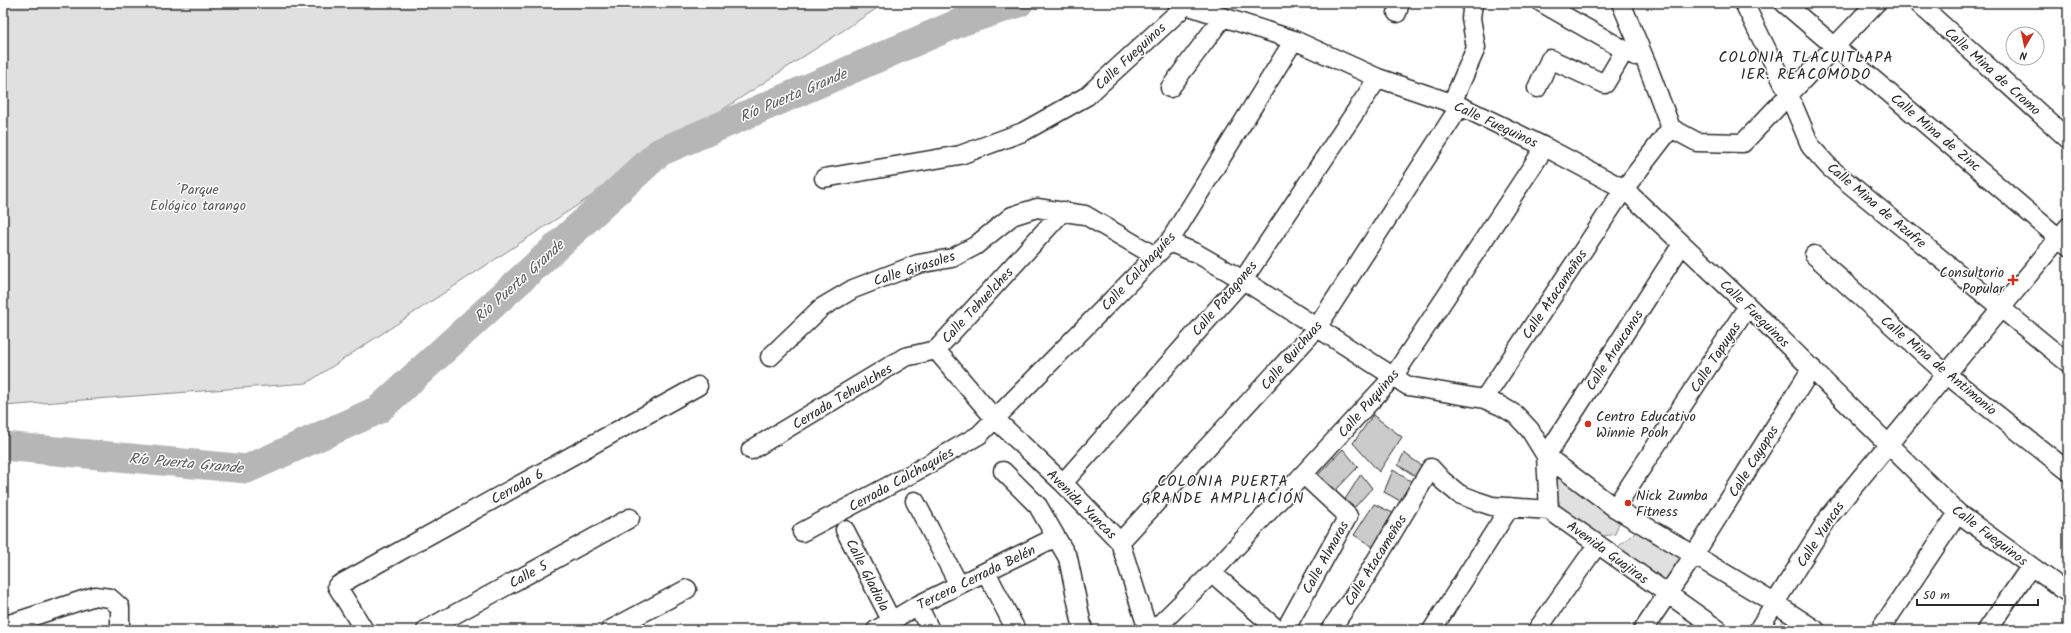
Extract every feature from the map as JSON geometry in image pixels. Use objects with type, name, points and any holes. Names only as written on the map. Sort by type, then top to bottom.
[{"type":"street","name":"Calle Quichuas","points":[[1120,542],[1316,329],[1456,105],[1476,48],[1471,18],[1473,3]]},
{"type":"street","points":[[1542,3],[1646,62]]},
{"type":"street","points":[[1621,3],[1646,62],[1671,128],[1697,142],[1743,143],[1876,3]]},
{"type":"street","name":"Calle Mina de Azufre","points":[[1744,3],[1789,95],[1811,147],[1830,168],[2002,307],[2068,363]]},
{"type":"street","name":"Calle Mina de Zinc","points":[[1784,3],[2065,237]]},
{"type":"street","name":"Calle Mina de Cromo","points":[[1918,3],[2068,139]]},
{"type":"street","name":"Calle Fueguinos","points":[[824,178],[960,155],[1023,132],[1087,96],[1186,5],[1223,16],[1294,40],[1378,78],[1456,105],[1545,146],[1624,189],[1812,368],[1889,443],[1958,514],[2068,593]]},
{"type":"street","points":[[1170,88],[1223,16]]},
{"type":"street","name":"Calle Calchaquíes","points":[[995,419],[1169,242],[1294,40]]},
{"type":"street","points":[[1537,88],[1550,59],[1605,84],[1625,50]]},
{"type":"street","name":"Calle Patagones","points":[[1063,483],[1243,280],[1378,78]]},
{"type":"street","name":"Calle Atacameños","points":[[1484,399],[1624,189],[1671,128]]},
{"type":"street","name":"Calle Puquinas","points":[[1154,630],[1212,573],[1304,476],[1393,377],[1545,146]]},
{"type":"street","name":"Calle Girasoles","points":[[770,357],[821,308],[853,289],[918,264],[952,258],[975,246],[1012,216],[1037,208],[1086,215],[1155,256]]},
{"type":"street","name":"Calle Tehuelches","points":[[995,419],[936,350],[1063,211]]},
{"type":"street","name":"Calle Yuncas","points":[[1758,630],[1776,604],[1830,516],[2002,307],[2065,237]]},
{"type":"street","points":[[1169,242],[1196,253],[1243,280],[1316,329],[1408,386],[1484,399],[1501,406],[1516,415],[1530,430],[1546,456],[1615,508],[1776,604],[1816,630]]},
{"type":"street","name":"Calle Araucanos","points":[[1546,456],[1682,244]]},
{"type":"street","name":"Calle Mina de Antimonio","points":[[1814,255],[1946,374],[2068,471]]},
{"type":"street","name":"Calle Tapuyas","points":[[1615,508],[1748,306]]},
{"type":"street","name":"Cerrada Tehuelches","points":[[751,450],[905,357],[936,350]]},
{"type":"street","name":"Calle Cayapos","points":[[1694,555],[1812,368]]},
{"type":"street","name":"Cerrada 6","points":[[364,630],[336,586],[698,386]]},
{"type":"street","name":"Avenida Yuncas","points":[[995,419],[1063,483],[1120,542],[1148,630]]},
{"type":"street","name":"Cerrada Calchaquíes","points":[[802,532],[979,435],[995,419]]},
{"type":"street","points":[[1432,630],[1510,507],[1549,510],[1546,456]]},
{"type":"street","name":"Calle Atacameños","points":[[1330,630],[1362,584],[1431,468],[1458,494],[1492,506],[1510,507]]},
{"type":"street","points":[[1003,471],[1038,506],[1068,558],[1083,630]]},
{"type":"street","name":"Calle Almaras","points":[[1285,630],[1348,516],[1304,476]]},
{"type":"street","points":[[915,501],[959,585]]},
{"type":"street","name":"Avenida Guajiras","points":[[1549,510],[1719,630]]},
{"type":"street","points":[[1880,630],[1958,514]]},
{"type":"street","name":"Calle 5","points":[[426,630],[630,518]]},
{"type":"street","name":"Calle Gladiola","points":[[845,530],[884,625]]},
{"type":"street","name":"Tercera Cerrada Belén","points":[[884,625],[918,605],[1056,537]]},
{"type":"street","points":[[1537,630],[1597,544]]},
{"type":"street","points":[[1643,630],[1666,594],[1694,555]]},
{"type":"street","points":[[1987,630],[2031,566]]},
{"type":"street","points":[[986,572],[1016,630]]},
{"type":"street","points":[[1212,573],[1278,630]]},
{"type":"street","points":[[610,630],[687,589]]},
{"type":"street","points":[[3,626],[95,596],[110,598],[120,607],[120,630]]},
{"type":"street","points":[[918,605],[930,630]]},
{"type":"green space","name":"´Parque Eológico tarango","points":[[3,3],[885,3],[307,383],[3,406]]},
{"type":"green space","points":[[1551,463],[1621,517],[1615,534],[1598,537],[1561,512]]},
{"type":"green space","points":[[1640,528],[1686,557],[1666,590],[1613,551]]},
{"type":"green space","points":[[1783,620],[1798,630],[1775,630]]},
{"type":"building","points":[[1373,415],[1402,437],[1379,472],[1353,443]]},
{"type":"building","points":[[1343,449],[1358,467],[1333,493],[1317,476]]},
{"type":"building","points":[[1404,453],[1425,468],[1415,476],[1398,465]]},
{"type":"building","points":[[1393,470],[1414,483],[1402,502],[1384,492]]},
{"type":"building","points":[[1361,474],[1372,488],[1355,507],[1344,501]]},
{"type":"building","points":[[1374,504],[1397,515],[1375,548],[1354,535]]},
{"type":"waterway","name":"Río Puerta Grande","points":[[3,446],[247,469],[378,410],[660,152],[961,22],[1019,3]]},
{"type":"place","name":"Consultorio Popular","points":[[2013,280]]},
{"type":"place","name":"Centro Educativo Winnie Pooh","points":[[1588,424]]},
{"type":"place","name":"Nick Zumba Fitness","points":[[1628,503]]},
{"type":"district","name":"COLONIA TLACUITLAPA 1ER. REACOMODO","points":[[1806,66]]},
{"type":"district","name":"COLONIA PUERTA GRANDE AMPLIACIÓN","points":[[1223,490]]}]
